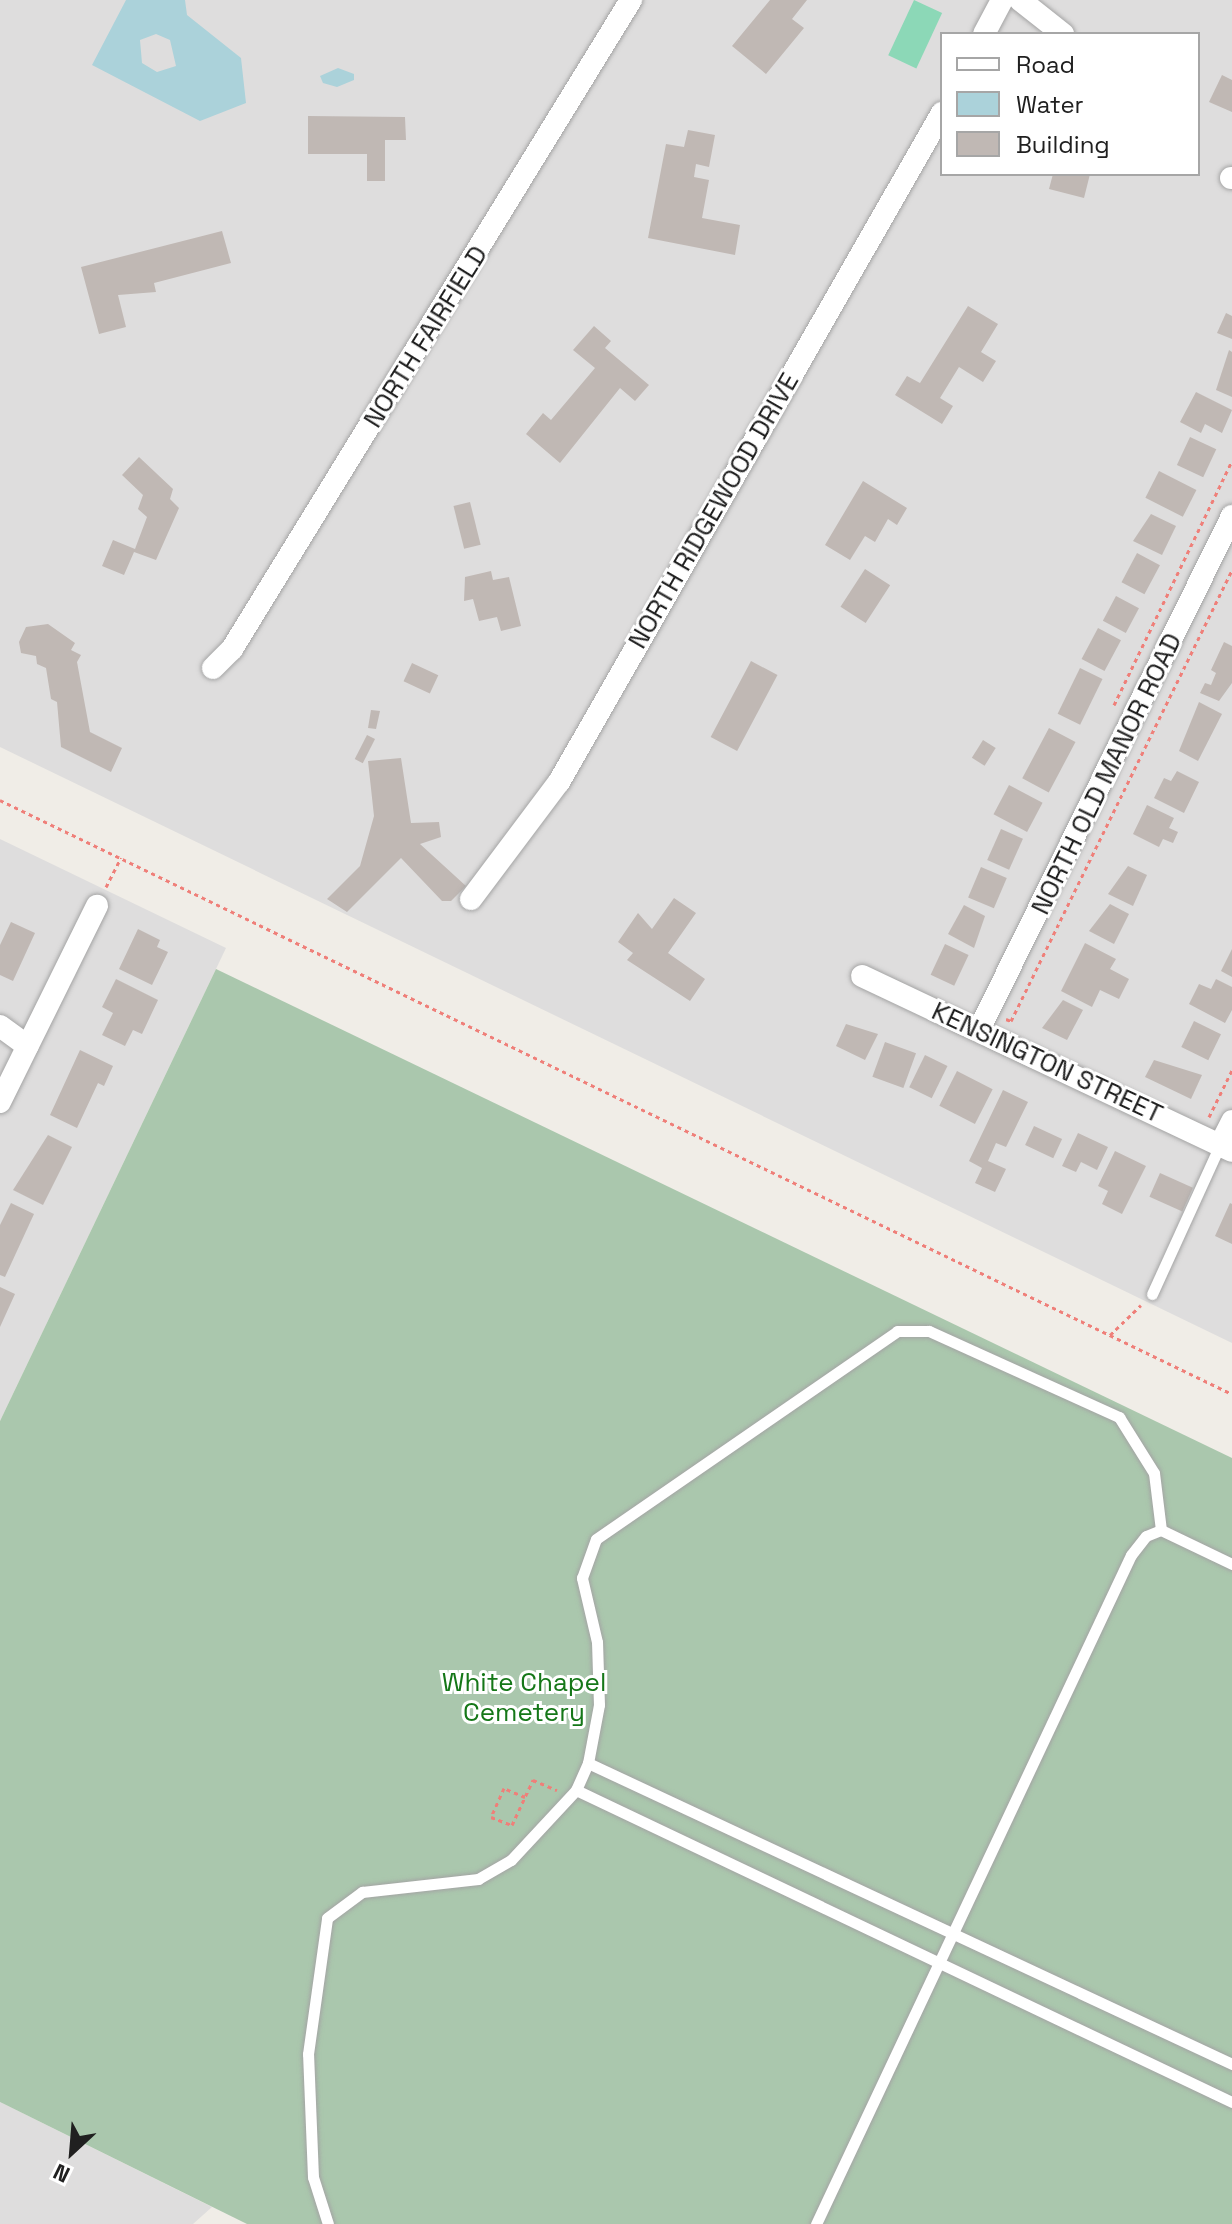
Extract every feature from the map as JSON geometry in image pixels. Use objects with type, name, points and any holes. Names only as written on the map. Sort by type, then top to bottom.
[{"type":"street","name":"NORTH FAIRFIELD","points":[[213,668],[232,649],[631,0]]},
{"type":"street","points":[[985,32],[1002,0]]},
{"type":"street","points":[[1020,0],[1060,32]]},
{"type":"street","name":"NORTH RIDGEWOOD DRIVE","points":[[471,899],[559,782],[940,116]]},
{"type":"street","name":"NORTH OLD MANOR ROAD","points":[[979,1030],[1232,516]]},
{"type":"street","points":[[0,1102],[97,906]]},
{"type":"street","name":"KENSINGTON STREET","points":[[862,976],[1226,1148]]},
{"type":"street","points":[[0,1026],[28,1046]]},
{"type":"street","points":[[1226,1148],[1232,1121]]},
{"type":"lane","points":[[1152,1294],[1226,1148]]},
{"type":"lane","points":[[328,2224],[313,2177],[308,2054],[327,1918],[362,1892],[478,1879],[511,1860],[574,1793],[588,1763],[599,1705],[597,1642],[582,1578],[596,1539],[897,1331],[929,1331],[1119,1417],[1154,1473],[1161,1530]]},
{"type":"lane","points":[[816,2224],[1131,1555],[1146,1536],[1161,1530],[1232,1564]]},
{"type":"lane","points":[[588,1763],[1232,2064]]},
{"type":"lane","points":[[574,1793],[1232,2102]]},
{"type":"path","points":[[0,800],[1232,1394]]},
{"type":"path","points":[[97,906],[121,858]]},
{"type":"path","points":[[1208,1119],[1232,1070]]},
{"type":"path","points":[[1110,1335],[1152,1294]]},
{"type":"path","points":[[525,1797],[504,1788],[491,1817],[512,1825],[533,1780],[574,1793]]},
{"type":"shaded area","points":[[0,0],[1232,0],[1232,1343],[0,747]]},
{"type":"shaded area","points":[[0,839],[226,948],[0,1421]]},
{"type":"shaded area","points":[[0,2102],[212,2207],[193,2224],[0,2224]]},
{"type":"green space","points":[[914,0],[942,13],[916,68],[888,55]]},
{"type":"green space","name":"White Chapel Cemetery","points":[[216,969],[1232,1458],[1232,2224],[247,2224],[0,2102],[0,1421]]},
{"type":"water","points":[[126,0],[185,0],[187,15],[241,58],[246,103],[200,121],[92,65]],"holes":[[[156,34],[170,40],[176,66],[157,72],[142,63],[140,40]]]},
{"type":"water","points":[[338,68],[354,74],[354,80],[337,87],[323,83],[320,76]]},
{"type":"building","points":[[770,0],[807,0],[792,19],[804,28],[766,74],[732,46]]},
{"type":"building","points":[[1222,75],[1232,80],[1232,112],[1209,102]]},
{"type":"building","points":[[308,116],[405,117],[406,140],[385,140],[385,181],[367,181],[367,154],[308,154]]},
{"type":"building","points":[[688,130],[715,135],[709,167],[696,164],[694,177],[709,180],[702,218],[740,225],[735,255],[648,238],[666,144],[684,147]]},
{"type":"building","points":[[1052,176],[1090,176],[1084,198],[1049,189]]},
{"type":"building","points":[[222,231],[231,263],[154,283],[156,292],[118,295],[126,327],[99,334],[81,267]]},
{"type":"building","points":[[968,306],[998,324],[981,352],[996,361],[983,382],[959,367],[940,398],[953,406],[942,424],[895,395],[907,376],[920,383]]},
{"type":"building","points":[[1226,313],[1232,316],[1232,339],[1217,333]]},
{"type":"building","points":[[594,326],[611,341],[605,348],[649,385],[635,401],[620,388],[560,463],[526,434],[543,413],[551,420],[595,368],[573,350]]},
{"type":"building","points":[[1229,350],[1232,352],[1232,397],[1216,390]]},
{"type":"building","points":[[1196,392],[1232,410],[1222,433],[1205,424],[1201,433],[1180,422]]},
{"type":"building","points":[[1190,437],[1216,449],[1203,477],[1177,465]]},
{"type":"building","points":[[139,457],[173,489],[170,499],[179,508],[156,560],[134,552],[124,575],[102,566],[113,540],[135,549],[147,517],[138,509],[143,495],[122,475]]},
{"type":"building","points":[[1159,471],[1196,490],[1183,517],[1145,498]]},
{"type":"building","points":[[863,481],[907,508],[897,525],[888,519],[875,542],[865,536],[850,560],[825,545]]},
{"type":"building","points":[[470,502],[481,545],[464,549],[454,506]]},
{"type":"building","points":[[1151,514],[1176,526],[1162,555],[1133,541]]},
{"type":"building","points":[[1137,553],[1160,565],[1144,594],[1122,582]]},
{"type":"building","points":[[865,569],[890,585],[866,623],[840,607]]},
{"type":"building","points":[[491,571],[493,580],[509,577],[521,626],[501,631],[497,617],[479,621],[473,599],[464,601],[465,577]]},
{"type":"building","points":[[1116,596],[1139,608],[1126,633],[1103,621]]},
{"type":"building","points":[[48,624],[75,643],[71,650],[81,655],[77,662],[90,732],[122,748],[111,772],[61,747],[57,702],[51,699],[46,668],[37,664],[36,656],[21,653],[19,642],[26,627]]},
{"type":"building","points":[[1098,628],[1121,640],[1105,671],[1082,659]]},
{"type":"building","points":[[1224,642],[1232,646],[1232,683],[1219,701],[1200,693],[1205,683],[1211,685],[1216,673],[1211,670]]},
{"type":"building","points":[[751,661],[777,675],[737,751],[711,737]]},
{"type":"building","points":[[412,663],[438,675],[430,693],[404,681]]},
{"type":"building","points":[[1080,668],[1102,679],[1080,725],[1058,714]]},
{"type":"building","points":[[1199,702],[1222,714],[1198,761],[1179,751]]},
{"type":"building","points":[[371,710],[380,711],[376,729],[368,728]]},
{"type":"building","points":[[1049,728],[1075,742],[1049,792],[1022,778]]},
{"type":"building","points":[[367,735],[375,739],[363,763],[355,759]]},
{"type":"building","points":[[983,740],[996,748],[985,766],[972,758]]},
{"type":"building","points":[[401,758],[411,823],[439,822],[441,837],[420,844],[466,886],[451,901],[442,901],[401,858],[347,912],[327,899],[360,866],[374,816],[368,761]]},
{"type":"building","points":[[1177,771],[1199,782],[1184,813],[1154,798],[1164,778],[1171,781]]},
{"type":"building","points":[[1009,785],[1043,803],[1027,832],[994,814]]},
{"type":"building","points":[[1147,805],[1174,818],[1169,828],[1178,832],[1173,843],[1163,839],[1159,847],[1133,834]]},
{"type":"building","points":[[1001,829],[1023,839],[1009,870],[987,860]]},
{"type":"building","points":[[1128,866],[1147,875],[1133,906],[1108,894]]},
{"type":"building","points":[[981,867],[1007,878],[994,908],[968,897]]},
{"type":"building","points":[[674,898],[696,913],[668,953],[705,979],[690,1001],[627,960],[633,953],[618,942],[638,913],[652,929]]},
{"type":"building","points":[[1110,904],[1129,914],[1114,944],[1089,931]]},
{"type":"building","points":[[964,905],[985,916],[974,948],[948,934]]},
{"type":"building","points":[[11,922],[35,933],[13,981],[0,975],[0,945]]},
{"type":"building","points":[[138,929],[160,940],[157,947],[168,952],[152,985],[119,969]]},
{"type":"building","points":[[1085,943],[1116,959],[1110,969],[1129,979],[1119,999],[1100,990],[1092,1007],[1061,991]]},
{"type":"building","points":[[945,944],[969,955],[954,986],[931,975]]},
{"type":"building","points":[[1232,949],[1232,977],[1221,971]]},
{"type":"building","points":[[116,979],[158,1000],[142,1034],[133,1030],[125,1046],[102,1035],[113,1013],[102,1007]]},
{"type":"building","points":[[1216,979],[1232,987],[1232,1010],[1225,1023],[1189,1004],[1199,984],[1211,989]]},
{"type":"building","points":[[1063,1000],[1083,1010],[1067,1040],[1042,1028]]},
{"type":"building","points":[[1194,1021],[1221,1034],[1208,1060],[1181,1047]]},
{"type":"building","points":[[846,1024],[878,1034],[865,1060],[836,1046]]},
{"type":"building","points":[[885,1042],[916,1053],[903,1088],[872,1077]]},
{"type":"building","points":[[80,1050],[113,1066],[104,1086],[98,1083],[77,1128],[50,1115]]},
{"type":"building","points":[[925,1055],[947,1066],[932,1098],[909,1087]]},
{"type":"building","points":[[1154,1060],[1202,1075],[1191,1099],[1145,1077]]},
{"type":"building","points":[[957,1071],[993,1089],[975,1124],[939,1106]]},
{"type":"building","points":[[1003,1090],[1028,1102],[1006,1147],[996,1143],[988,1161],[1006,1169],[995,1192],[975,1183],[982,1168],[969,1161]]},
{"type":"building","points":[[1034,1126],[1062,1139],[1053,1158],[1025,1145]]},
{"type":"building","points":[[1078,1133],[1108,1147],[1097,1170],[1081,1162],[1076,1172],[1062,1166]]},
{"type":"building","points":[[48,1135],[72,1147],[43,1205],[13,1190]]},
{"type":"building","points":[[1115,1151],[1146,1166],[1122,1214],[1102,1204],[1108,1191],[1098,1186]]},
{"type":"building","points":[[1160,1173],[1193,1188],[1182,1211],[1149,1197]]},
{"type":"building","points":[[11,1203],[34,1214],[5,1277],[0,1275],[0,1225]]},
{"type":"building","points":[[1232,1204],[1232,1244],[1215,1236]]},
{"type":"building","points":[[0,1287],[15,1294],[0,1327]]}]
